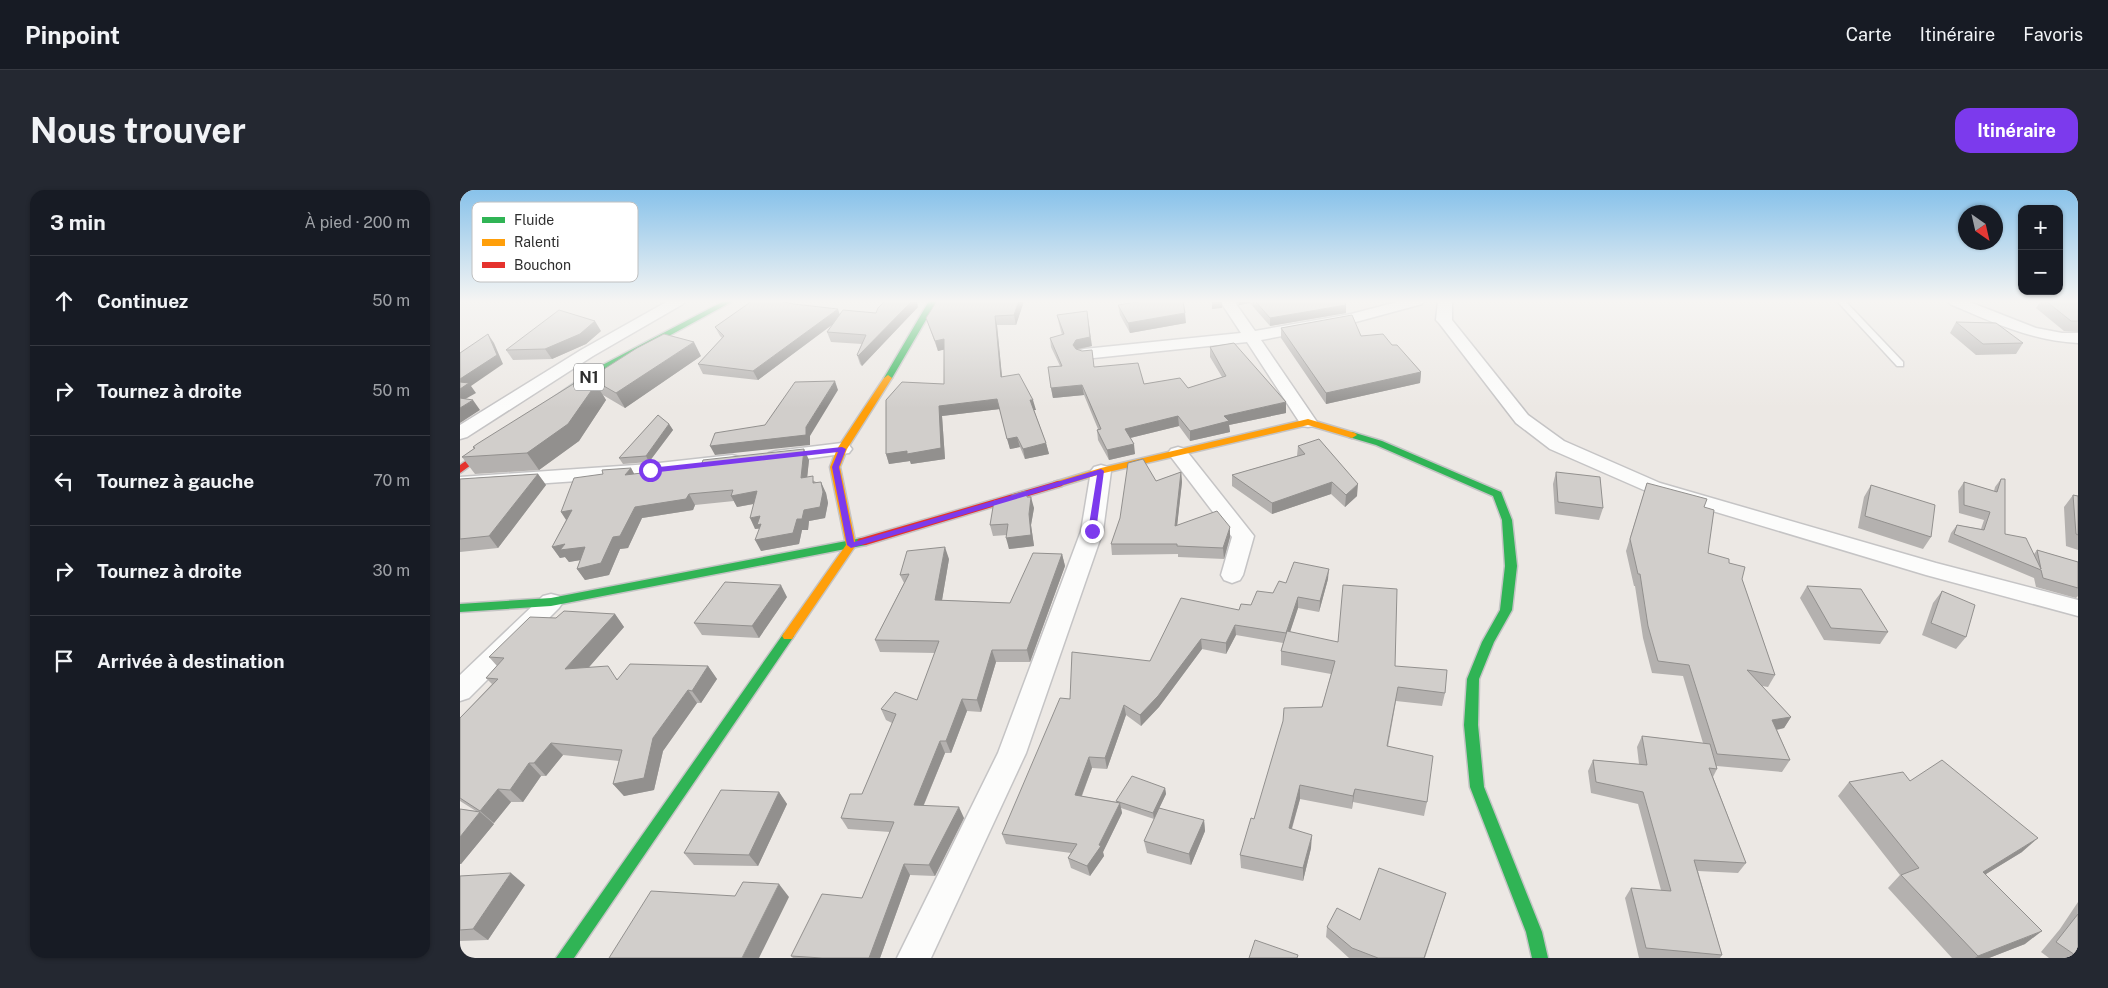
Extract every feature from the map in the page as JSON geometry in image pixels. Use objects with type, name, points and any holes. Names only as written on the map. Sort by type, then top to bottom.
[{"type":"main road","name":"N1","points":[[544,408],[596,372],[662,337]]},
{"type":"main road","points":[[564,958],[851,545],[835,467],[842,449],[912,337]]},
{"type":"main road","points":[[460,608],[551,602],[851,545],[1101,471],[1308,422],[1379,443],[1497,494],[1507,520],[1510,566],[1506,610],[1488,642],[1473,679],[1472,725],[1477,787],[1534,932],[1540,958]]},
{"type":"main road","points":[[460,470],[506,436]]},
{"type":"street","points":[[460,433],[615,337]]},
{"type":"street","points":[[1084,354],[1251,337],[1308,422]]},
{"type":"street","points":[[1457,337],[1522,419],[1558,446],[1653,487],[1934,570],[2078,608]]},
{"type":"street","points":[[2060,337],[2078,338]]},
{"type":"street","points":[[460,483],[650,470],[842,449]]},
{"type":"street","points":[[1178,453],[1243,536],[1232,575]]},
{"type":"street","points":[[914,958],[1012,753],[1092,531],[1101,471]]},
{"type":"street","points":[[460,691],[551,602]]},
{"type":"lane","points":[[1875,337],[1900,364]]},
{"type":"building","points":[[484,337],[489,337],[497,355],[460,379],[460,353]]},
{"type":"building","points":[[523,337],[573,337],[545,349],[506,350]]},
{"type":"building","points":[[659,337],[675,337],[694,342],[616,393],[590,378],[637,348]]},
{"type":"building","points":[[723,337],[800,337],[753,371],[698,364]]},
{"type":"building","points":[[865,337],[877,337],[858,356]]},
{"type":"building","points":[[933,337],[997,337],[1001,377],[1019,374],[1033,400],[1030,400],[1046,443],[1023,449],[1017,437],[1007,439],[997,399],[939,406],[941,448],[907,454],[907,451],[886,454],[886,400],[902,382],[944,384],[944,339],[935,341]]},
{"type":"building","points":[[1090,337],[1076,340],[1073,345],[1076,349],[1082,351],[1092,350],[1094,367],[1138,363],[1144,384],[1180,378],[1188,388],[1226,376],[1210,347],[1234,343],[1286,402],[1224,416],[1229,421],[1190,431],[1178,416],[1125,429],[1134,444],[1107,450],[1097,430],[1101,429],[1082,385],[1051,388],[1048,367],[1062,366],[1050,338]]},
{"type":"building","points":[[1287,337],[1385,337],[1392,345],[1397,345],[1421,372],[1326,393]]},
{"type":"building","points":[[1974,337],[2015,337],[2023,343],[1983,344]]},
{"type":"building","points":[[578,381],[596,384],[568,424],[527,453],[462,457],[475,448],[473,447],[477,444]]},
{"type":"building","points":[[835,381],[806,427],[806,435],[710,446],[715,433],[765,425],[795,382]]},
{"type":"building","points":[[460,382],[469,383],[460,389]]},
{"type":"building","points":[[460,398],[473,400],[460,408]]},
{"type":"building","points":[[658,415],[669,424],[646,456],[619,458]]},
{"type":"building","points":[[1319,439],[1358,484],[1346,495],[1332,482],[1272,503],[1232,475],[1305,454],[1298,446]]},
{"type":"building","points":[[804,449],[801,478],[813,476],[813,483],[821,482],[823,492],[820,507],[804,510],[802,519],[797,519],[793,533],[755,540],[761,524],[757,525],[760,516],[750,518],[757,491],[731,496],[733,490],[689,494],[686,499],[635,507],[620,536],[613,537],[601,563],[577,569],[585,547],[560,550],[565,544],[552,547],[572,510],[561,512],[574,478],[603,474],[602,470],[631,468],[625,475],[701,466],[703,460]]},
{"type":"building","points":[[1143,459],[1156,481],[1181,472],[1175,526],[1217,511],[1230,527],[1223,548],[1177,546],[1177,544],[1111,544],[1120,518],[1128,463]]},
{"type":"building","points":[[1556,472],[1600,477],[1603,508],[1558,502]]},
{"type":"building","points":[[538,474],[489,536],[460,539],[460,479]]},
{"type":"building","points":[[2001,479],[2005,479],[2005,534],[2026,538],[2041,569],[2037,550],[2078,562],[2078,588],[2043,578],[2041,570],[1954,534],[1957,525],[1984,530],[1990,512],[1964,505],[1964,482],[1997,492]]},
{"type":"building","points":[[1647,483],[1707,499],[1704,507],[1714,510],[1708,553],[1729,559],[1729,563],[1745,567],[1742,579],[1775,675],[1747,670],[1791,717],[1772,720],[1790,760],[1717,754],[1689,665],[1658,661],[1648,626],[1640,574],[1638,574],[1630,539]]},
{"type":"building","points":[[1871,485],[1935,505],[1931,537],[1865,516]]},
{"type":"building","points":[[1026,491],[1027,497],[1031,497],[1029,514],[1031,535],[1006,538],[1008,524],[990,525],[994,501],[1012,498],[1012,495]]},
{"type":"building","points":[[2073,495],[2078,496],[2078,535],[2076,534]]},
{"type":"building","points":[[945,547],[935,600],[1010,603],[1033,553],[1062,554],[1027,650],[992,650],[977,700],[962,699],[946,741],[940,741],[914,805],[959,807],[929,865],[904,864],[869,958],[791,956],[822,894],[862,898],[894,822],[841,818],[850,794],[862,794],[896,714],[881,709],[895,692],[917,700],[939,641],[875,640],[909,574],[900,575],[907,551]]},
{"type":"building","points":[[1294,562],[1329,569],[1320,601],[1298,597],[1286,633],[1235,625],[1226,643],[1201,639],[1158,696],[1140,715],[1124,705],[1105,758],[1089,757],[1075,795],[1120,803],[1099,845],[1101,846],[1087,866],[1068,858],[1077,844],[1002,834],[1060,698],[1070,699],[1072,652],[1150,661],[1181,598],[1239,610],[1241,604],[1251,605],[1257,591],[1273,593],[1279,581],[1286,583]]},
{"type":"building","points":[[725,582],[781,585],[752,626],[694,623]]},
{"type":"building","points":[[1343,585],[1397,589],[1395,666],[1447,670],[1445,693],[1398,687],[1387,746],[1433,756],[1427,802],[1355,789],[1353,796],[1300,785],[1289,828],[1312,835],[1303,868],[1240,855],[1251,818],[1254,819],[1283,721],[1284,708],[1322,707],[1335,661],[1281,651],[1287,631],[1338,642]]},
{"type":"building","points":[[1807,586],[1861,589],[1888,632],[1831,628]]},
{"type":"building","points":[[1942,591],[1975,605],[1966,637],[1931,623]]},
{"type":"building","points":[[564,611],[615,614],[565,669],[608,666],[617,680],[630,664],[708,666],[692,691],[688,690],[653,738],[644,778],[613,784],[622,750],[551,743],[534,763],[529,763],[510,790],[498,789],[480,811],[460,798],[460,718],[498,679],[486,678],[504,658],[489,657],[530,617],[556,618]]},
{"type":"building","points":[[1642,736],[1710,744],[1717,769],[1709,768],[1746,863],[1694,860],[1722,955],[1646,948],[1631,888],[1671,891],[1643,792],[1596,782],[1593,760],[1647,765]]},
{"type":"building","points":[[1942,760],[2038,838],[1983,872],[2042,931],[1978,956],[1901,875],[1919,868],[1849,782],[1903,772],[1910,781]]},
{"type":"building","points":[[1132,776],[1165,788],[1153,813],[1116,801]]},
{"type":"building","points":[[721,790],[779,792],[749,855],[684,853]]},
{"type":"building","points":[[1159,808],[1204,820],[1189,854],[1144,841]]},
{"type":"building","points":[[460,809],[480,812],[460,837]]},
{"type":"building","points":[[1379,868],[1446,893],[1424,958],[1378,958],[1352,948],[1327,927],[1337,908],[1360,920]]},
{"type":"building","points":[[511,873],[473,929],[460,930],[460,876]]},
{"type":"building","points":[[743,882],[779,884],[742,958],[609,958],[651,891],[735,896]]},
{"type":"building","points":[[2078,914],[2078,957],[2056,942]]},
{"type":"building","points":[[1255,940],[1298,955],[1297,958],[1249,958]]},
{"type":"traffic: fast","points":[[550,403],[596,372],[662,337]]},
{"type":"traffic: fast","points":[[888,378],[912,337]]},
{"type":"traffic: fast","points":[[1352,435],[1379,443],[1497,494],[1507,520],[1511,566],[1506,610],[1488,642],[1473,679],[1471,725],[1477,787],[1534,932],[1540,958]]},
{"type":"traffic: fast","points":[[460,608],[551,602],[862,542]]},
{"type":"traffic: fast","points":[[564,958],[788,636]]},
{"type":"traffic: slow","points":[[788,636],[851,545],[835,467],[842,449],[888,378]]},
{"type":"traffic: slow","points":[[1058,484],[1101,471],[1308,422],[1352,435]]},
{"type":"traffic: jam","points":[[460,470],[497,442]]},
{"type":"traffic: jam","points":[[862,542],[1058,484]]},
{"type":"route","points":[[650,470],[842,449],[835,467],[851,545],[1101,471],[1092,531]]}]
